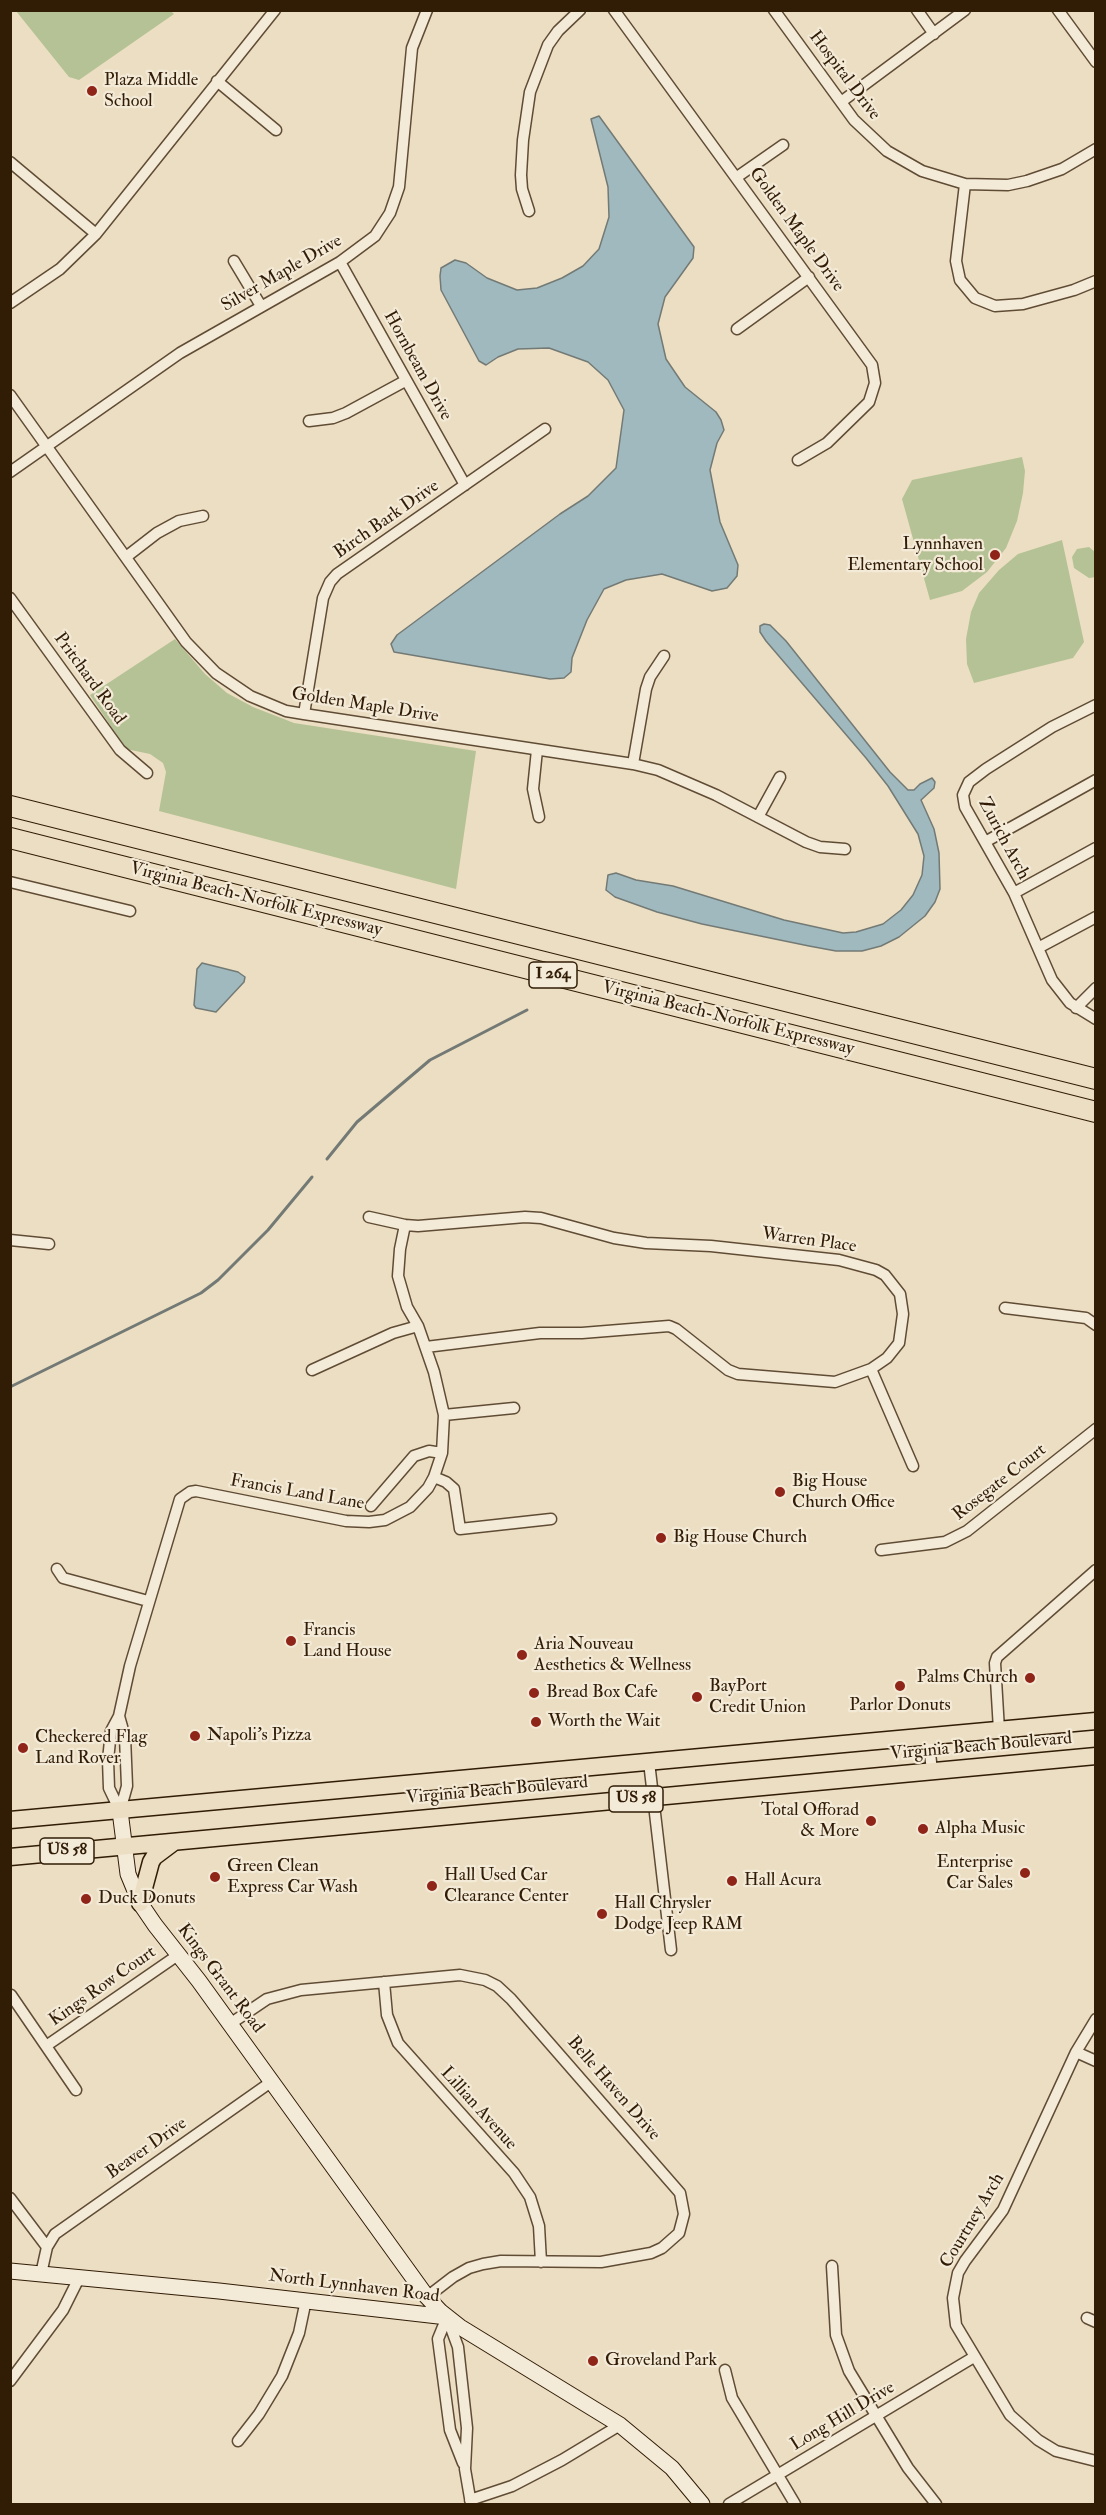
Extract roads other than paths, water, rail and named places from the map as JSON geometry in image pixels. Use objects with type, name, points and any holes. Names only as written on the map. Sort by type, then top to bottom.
[{"type":"highway","name":"Virginia Beach-Norfolk Expressway","points":[[10,806],[1095,1079]]},
{"type":"highway","name":"Virginia Beach-Norfolk Expressway","points":[[10,838],[1095,1112]]},
{"type":"main road","name":"Virginia Beach Boulevard","points":[[10,1820],[1095,1721]]},
{"type":"main road","name":"Virginia Beach Boulevard","points":[[10,1857],[1095,1756]]},
{"type":"main road","points":[[140,1903],[151,1862],[161,1851],[176,1841]]},
{"type":"street","points":[[10,303],[60,269],[96,234],[275,10]]},
{"type":"street","name":"Silver Maple Drive","points":[[10,472],[180,353],[340,262],[375,236],[384,224],[399,187],[412,48],[417,30],[427,10]]},
{"type":"street","points":[[529,211],[522,189],[521,175],[530,92],[548,45],[558,31],[580,10]]},
{"type":"street","name":"Golden Maple Drive","points":[[614,10],[866,355],[874,373],[874,392],[864,408],[827,443],[798,460]]},
{"type":"street","name":"Hospital Drive","points":[[774,10],[841,102],[871,138],[895,157],[922,171],[965,183],[989,186],[1027,182],[1062,170],[1095,148]]},
{"type":"street","points":[[917,10],[934,34]]},
{"type":"street","points":[[841,102],[965,10]]},
{"type":"street","points":[[1058,10],[1095,60]]},
{"type":"street","points":[[217,81],[276,130]]},
{"type":"street","points":[[737,177],[783,145]]},
{"type":"street","points":[[10,162],[96,234]]},
{"type":"street","points":[[965,183],[956,261],[960,280],[975,298],[995,306],[1023,304],[1074,290],[1095,281]]},
{"type":"street","points":[[234,261],[261,306]]},
{"type":"street","name":"Hornbeam Drive","points":[[340,262],[465,485]]},
{"type":"street","points":[[737,329],[809,277]]},
{"type":"street","points":[[309,421],[333,418],[346,413],[405,381]]},
{"type":"street","name":"Golden Maple Drive","points":[[10,395],[186,642],[232,686],[266,704],[304,714],[633,764],[674,775],[806,842],[820,847],[845,849]]},
{"type":"street","name":"Birch Bark Drive","points":[[304,714],[323,598],[330,582],[545,429]]},
{"type":"street","points":[[126,557],[157,533],[179,521],[203,516]]},
{"type":"street","name":"Pritchard Road","points":[[10,598],[120,750],[147,773]]},
{"type":"street","points":[[633,764],[648,683],[663,656]]},
{"type":"street","name":"Zurich Arch","points":[[1095,705],[1023,744],[969,782],[963,795],[963,803],[1014,893],[1052,980],[1076,1008],[1095,1019]]},
{"type":"street","points":[[537,750],[533,789],[539,817]]},
{"type":"street","points":[[758,817],[780,777]]},
{"type":"street","points":[[985,842],[1095,780]]},
{"type":"street","points":[[1014,893],[1095,848]]},
{"type":"street","points":[[10,882],[130,911]]},
{"type":"street","points":[[1038,948],[1095,917]]},
{"type":"street","points":[[1076,1008],[1095,988]]},
{"type":"street","name":"Warren Place","points":[[369,1217],[405,1225],[514,1217],[542,1218],[606,1236],[646,1244],[754,1250],[839,1260],[876,1270],[893,1283],[902,1299],[903,1314],[899,1343],[887,1358],[871,1369],[835,1382],[738,1374],[716,1364],[676,1329],[669,1326],[582,1333],[530,1334],[426,1347]]},
{"type":"street","name":"Francis Land Lane","points":[[163,1547],[176,1505],[183,1495],[190,1492],[196,1491],[346,1521],[369,1522],[384,1520],[410,1507],[428,1488],[442,1453],[444,1415],[426,1347],[407,1307],[398,1276],[405,1225]]},
{"type":"street","points":[[10,1240],[50,1244]]},
{"type":"street","points":[[1005,1308],[1086,1318],[1095,1325]]},
{"type":"street","points":[[312,1371],[393,1333],[418,1326]]},
{"type":"street","points":[[871,1369],[913,1466]]},
{"type":"street","points":[[444,1415],[514,1408]]},
{"type":"street","name":"Rosegate Court","points":[[881,1550],[945,1542],[967,1532],[1095,1429]]},
{"type":"street","points":[[371,1506],[414,1456],[429,1451],[442,1453]]},
{"type":"street","points":[[434,1477],[450,1484],[454,1489],[460,1529],[551,1519]]},
{"type":"street","name":"Kings Grant Road","points":[[163,1547],[130,1666],[119,1716],[111,1731],[108,1760],[110,1791],[120,1811],[123,1846],[130,1883],[140,1903],[427,2297],[447,2317],[458,2347],[467,2428],[465,2469]]},
{"type":"street","points":[[57,1569],[63,1578],[148,1601]]},
{"type":"street","points":[[999,1730],[995,1663],[997,1657],[1095,1570]]},
{"type":"street","points":[[119,1716],[125,1737],[127,1786],[120,1811]]},
{"type":"street","points":[[928,1735],[932,1771]]},
{"type":"street","points":[[649,1762],[671,1950]]},
{"type":"street","name":"Kings Row Court","points":[[46,2046],[178,1955]]},
{"type":"street","name":"Belle Haven Drive","points":[[230,2024],[250,2008],[278,1995],[301,1990],[460,1975],[473,1976],[497,1986],[512,1999],[680,2193],[684,2204],[682,2224],[679,2233],[662,2248],[629,2259],[601,2262],[501,2261],[469,2268],[427,2297]]},
{"type":"street","name":"Lillian Avenue","points":[[384,1982],[387,2015],[398,2043],[514,2173],[530,2197],[539,2226],[541,2262]]},
{"type":"street","points":[[11,1995],[76,2090]]},
{"type":"street","name":"Courtney Arch","points":[[1095,2019],[1076,2052],[1003,2210],[965,2261],[955,2284],[953,2304],[956,2325],[1006,2409],[1022,2427],[1056,2451],[1095,2461]]},
{"type":"street","points":[[1076,2052],[1095,2061]]},
{"type":"street","name":"Beaver Drive","points":[[47,2247],[55,2234],[271,2082]]},
{"type":"street","points":[[10,2198],[47,2247],[41,2274]]},
{"type":"street","points":[[832,2266],[834,2319],[849,2371],[908,2468],[936,2505]]},
{"type":"street","name":"North Lynnhaven Road","points":[[10,2271],[306,2300],[447,2317],[478,2339],[620,2425],[672,2468],[702,2505]]},
{"type":"street","points":[[10,2381],[63,2310],[79,2278]]},
{"type":"street","points":[[238,2441],[259,2414],[282,2376],[298,2333],[306,2300]]},
{"type":"street","name":"Kings Grant Road","points":[[447,2317],[438,2338],[450,2430],[465,2469],[471,2502]]},
{"type":"street","name":"Long Hill Drive","points":[[729,2505],[974,2357]]},
{"type":"street","points":[[725,2370],[732,2398],[795,2505]]},
{"type":"street","points":[[471,2502],[512,2486],[562,2460],[620,2425]]},
{"type":"water","points":[[599,116],[694,247],[693,258],[665,297],[658,324],[666,359],[685,387],[716,412],[721,420],[724,430],[717,443],[710,470],[720,522],[738,565],[737,576],[727,588],[712,591],[662,574],[626,580],[604,589],[587,620],[572,658],[571,672],[564,678],[550,679],[394,652],[391,644],[397,635],[560,514],[588,496],[616,468],[624,410],[608,380],[588,362],[549,348],[518,349],[486,365],[479,361],[441,290],[440,276],[441,268],[455,260],[466,263],[487,278],[517,290],[537,288],[583,266],[599,249],[609,217],[608,187],[591,119]]},
{"type":"water","points":[[770,625],[786,641],[890,772],[908,790],[914,790],[932,778],[935,782],[934,788],[921,800],[934,829],[939,853],[940,889],[935,902],[925,916],[899,937],[881,946],[862,951],[836,951],[809,946],[702,924],[657,912],[615,897],[606,890],[608,875],[616,873],[636,880],[673,886],[784,920],[843,933],[856,932],[883,924],[901,910],[913,895],[922,875],[924,856],[918,834],[888,786],[866,758],[766,641],[760,632],[760,626]]},
{"type":"water","points":[[202,963],[238,972],[245,977],[244,982],[216,1012],[196,1008],[194,1005],[197,969]]},
{"type":"waterway","points":[[327,1159],[357,1122],[430,1060],[527,1010]]},
{"type":"waterway","points":[[10,1387],[201,1293],[218,1280],[268,1230],[312,1177]]},
{"type":"place","name":"Plaza Middle School","points":[[92,91]]},
{"type":"place","name":"Lynnhaven Elementary School","points":[[995,555]]},
{"type":"place","name":"Big House Church Office","points":[[780,1492]]},
{"type":"place","name":"Big House Church","points":[[661,1538]]},
{"type":"place","name":"Francis Land House","points":[[291,1641]]},
{"type":"place","name":"Aria Nouveau Aesthetics & Wellness","points":[[522,1655]]},
{"type":"place","name":"Palms Church","points":[[1030,1678]]},
{"type":"place","name":"Parlor Donuts","points":[[900,1686]]},
{"type":"place","name":"Bread Box Cafe","points":[[534,1693]]},
{"type":"place","name":"BayPort Credit Union","points":[[697,1697]]},
{"type":"place","name":"Worth the Wait","points":[[536,1722]]},
{"type":"place","name":"Napoli's Pizza","points":[[195,1736]]},
{"type":"place","name":"Checkered Flag Land Rover","points":[[23,1748]]},
{"type":"place","name":"Total Offorad & More","points":[[871,1821]]},
{"type":"place","name":"Alpha Music","points":[[923,1829]]},
{"type":"place","name":"Enterprise Car Sales","points":[[1025,1873]]},
{"type":"place","name":"Green Clean Express Car Wash","points":[[215,1877]]},
{"type":"place","name":"Hall Acura","points":[[732,1881]]},
{"type":"place","name":"Hall Used Car Clearance Center","points":[[432,1886]]},
{"type":"place","name":"Duck Donuts","points":[[86,1899]]},
{"type":"place","name":"Hall Chrysler Dodge Jeep RAM","points":[[602,1914]]},
{"type":"place","name":"Groveland Park","points":[[593,2361]]}]
